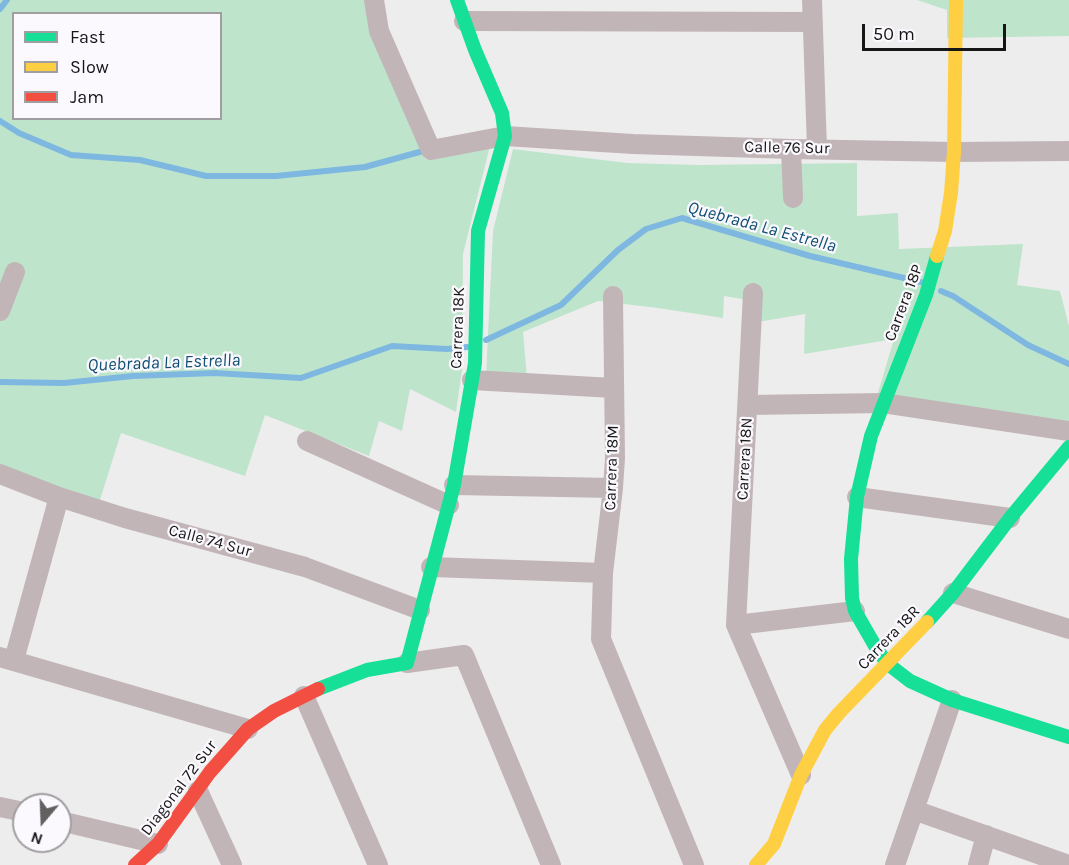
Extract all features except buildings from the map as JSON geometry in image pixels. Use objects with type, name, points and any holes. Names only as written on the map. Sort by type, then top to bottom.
[{"type":"street","name":"Calle 76 Sur","points":[[374,0],[379,31],[431,150],[505,136],[633,144],[791,149],[954,152],[1069,151]]},
{"type":"street","name":"Carrera 18K","points":[[407,663],[454,486],[475,363],[478,231],[505,136],[502,112],[464,21],[458,0]]},
{"type":"street","points":[[812,0],[817,149]]},
{"type":"street","name":"Carrera 18P","points":[[855,611],[851,586],[857,497],[871,436],[935,268],[945,231],[954,152],[956,0]]},
{"type":"street","points":[[464,21],[813,22]]},
{"type":"street","points":[[791,149],[793,198]]},
{"type":"street","points":[[0,310],[15,272]]},
{"type":"street","name":"Carrera 18N","points":[[736,625],[753,293]]},
{"type":"street","name":"Carrera 18M","points":[[613,296],[614,488],[603,573],[601,639],[694,865]]},
{"type":"street","points":[[472,380],[613,388]]},
{"type":"street","points":[[748,405],[883,403],[1069,431]]},
{"type":"street","points":[[307,441],[449,505]]},
{"type":"street","name":"Carrera 18R","points":[[756,865],[774,844],[801,775],[825,730],[953,593],[1010,518],[1069,447]]},
{"type":"street","name":"Calle 74 Sur","points":[[0,474],[59,497],[125,518],[305,567],[420,610]]},
{"type":"street","points":[[454,486],[614,488]]},
{"type":"street","points":[[59,497],[7,658],[248,729]]},
{"type":"street","points":[[857,497],[1010,518]]},
{"type":"street","points":[[431,567],[603,573]]},
{"type":"street","points":[[953,593],[1069,629]]},
{"type":"street","points":[[801,775],[736,625],[855,611],[888,664],[910,681],[952,700],[1069,737]]},
{"type":"street","points":[[407,663],[464,655],[551,865]]},
{"type":"street","name":"Diagonal 72 Sur","points":[[135,865],[158,844],[225,753],[248,729],[274,711],[324,686],[367,670],[407,663]]},
{"type":"street","points":[[304,696],[378,865]]},
{"type":"street","points":[[895,865],[952,700]]},
{"type":"street","points":[[198,791],[232,865]]},
{"type":"street","points":[[914,810],[1069,865]]},
{"type":"street","points":[[72,824],[158,844]]},
{"type":"street","points":[[978,865],[986,835]]},
{"type":"green space","points":[[0,0],[364,0],[373,36],[425,159],[490,146],[463,254],[462,370],[456,412],[410,389],[402,431],[379,421],[369,456],[265,415],[245,476],[121,433],[99,503],[0,465]]},
{"type":"green space","points":[[917,0],[1069,0],[1069,36],[947,38],[947,10]]},
{"type":"green space","points":[[513,149],[627,163],[699,165],[857,163],[857,216],[898,213],[899,249],[1023,244],[1017,285],[1060,291],[1069,326],[1069,425],[877,396],[894,339],[804,354],[805,314],[746,324],[748,300],[724,296],[723,318],[598,301],[523,332],[527,378],[486,376],[493,231]]},
{"type":"waterway","name":"Quebrada La Estrella","points":[[0,9],[7,0]]},
{"type":"waterway","name":"Quebrada La Estrella","points":[[0,121],[19,133],[71,155],[140,160],[206,176],[276,176],[365,167],[423,151]]},
{"type":"waterway","name":"Quebrada La Estrella","points":[[486,340],[561,305],[618,250],[646,229],[682,218],[810,256],[921,282]]},
{"type":"waterway","name":"Quebrada La Estrella","points":[[941,291],[953,296],[1028,345],[1069,364]]},
{"type":"waterway","name":"Quebrada La Estrella","points":[[0,382],[64,383],[133,376],[215,373],[301,378],[392,346],[447,349],[467,347]]},
{"type":"traffic: fast","points":[[318,689],[367,670],[407,663],[454,485],[475,363],[478,231],[505,136],[502,113],[457,0]]},
{"type":"traffic: fast","points":[[937,256],[926,295],[871,436],[857,497],[851,559],[852,598],[855,611],[888,664],[910,681],[952,700],[1069,737]]},
{"type":"traffic: fast","points":[[927,622],[953,593],[1010,518],[1069,447]]},
{"type":"traffic: slow","points":[[937,256],[945,231],[951,193],[954,152],[956,0]]},
{"type":"traffic: slow","points":[[756,865],[774,844],[801,775],[825,730],[927,622]]},
{"type":"traffic: jam","points":[[135,865],[158,844],[210,772],[248,729],[274,711],[318,689]]}]
